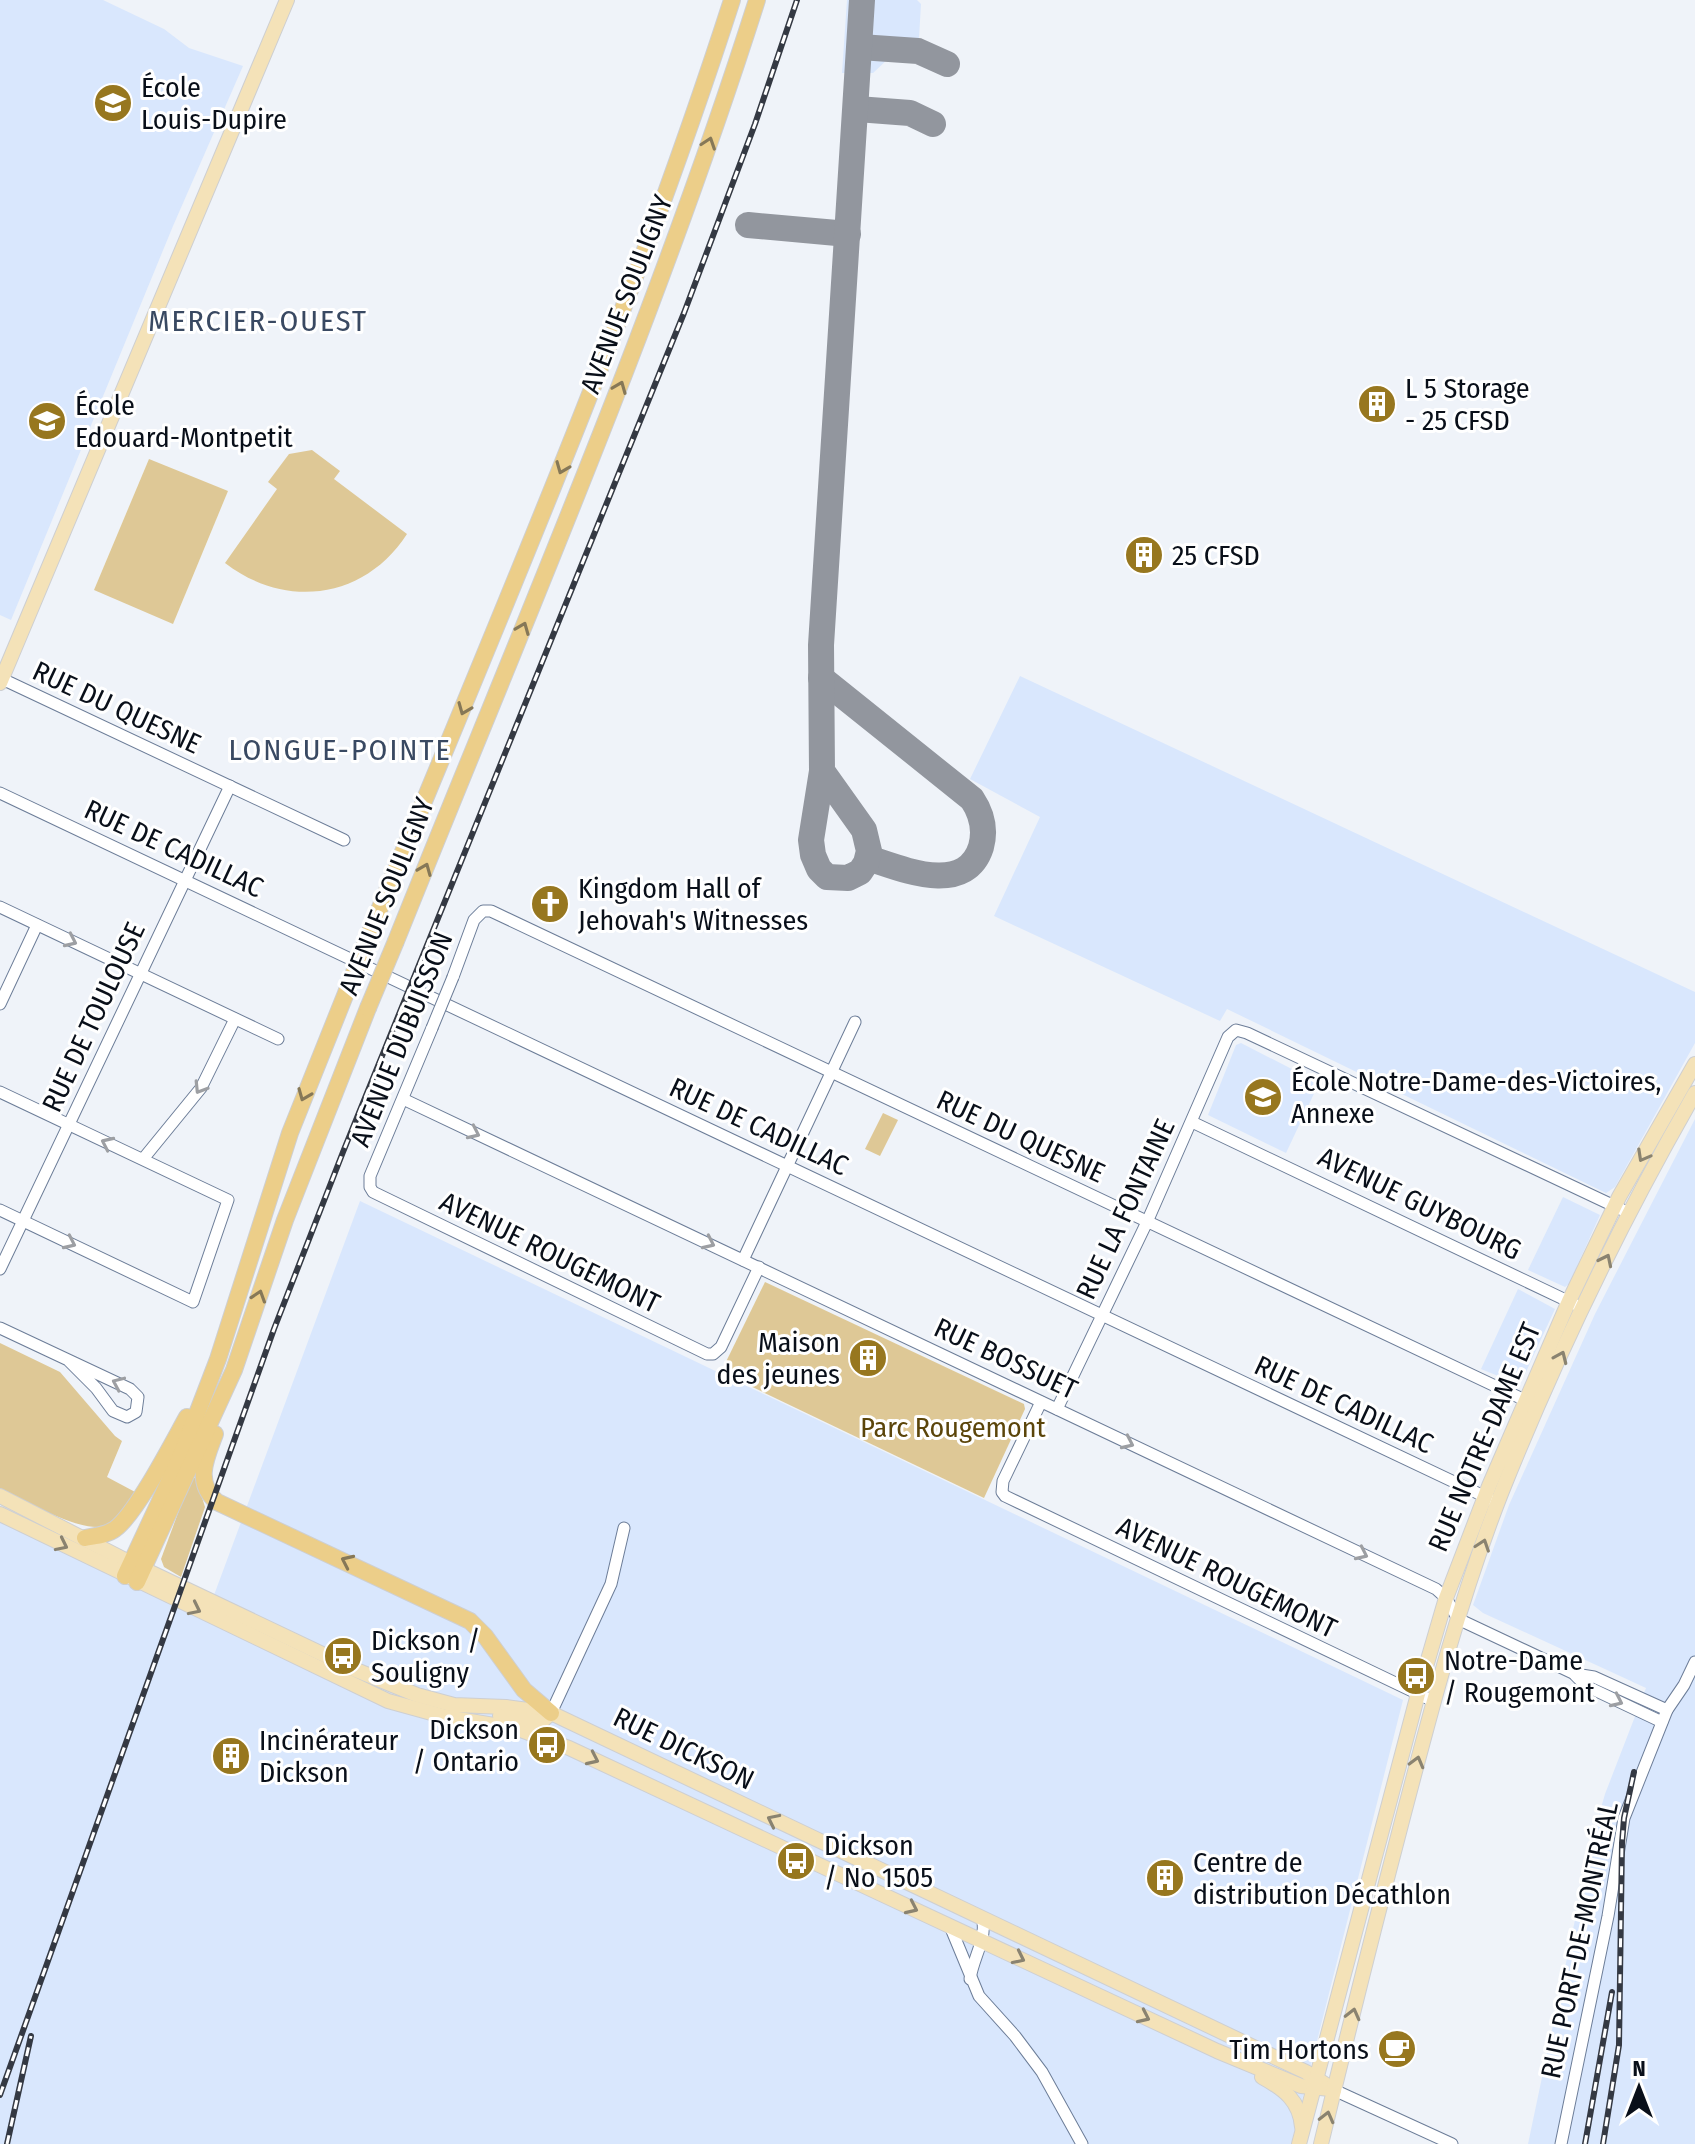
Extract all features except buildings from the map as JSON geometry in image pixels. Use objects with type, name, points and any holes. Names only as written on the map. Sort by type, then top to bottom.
[{"type":"highway","name":"AVENUE SOULIGNY","points":[[134,1572],[218,1359],[290,1133],[608,351],[667,192],[732,0]]},
{"type":"highway","name":"AVENUE SOULIGNY","points":[[134,1572],[234,1370],[293,1198],[623,380],[677,235],[757,0]]},
{"type":"highway","points":[[85,1538],[110,1532],[125,1518],[168,1451],[218,1359]]},
{"type":"highway","points":[[234,1370],[203,1467],[203,1480],[212,1498],[470,1621],[485,1636],[524,1690],[551,1713]]},
{"type":"main road","points":[[1,680],[287,0]]},
{"type":"main road","name":"RUE NOTRE-DAME EST","points":[[1321,2144],[1386,1854],[1418,1694],[1446,1598],[1576,1304],[1614,1207],[1695,1064]]},
{"type":"main road","name":"RUE NOTRE-DAME EST","points":[[1576,1304],[1695,1093]]},
{"type":"main road","name":"RUE DICKSON","points":[[0,1496],[85,1538],[134,1572],[388,1701],[432,1714],[508,1726],[555,1742],[1217,2051],[1301,2086],[1316,2083]]},
{"type":"main road","name":"RUE NOTRE-DAME EST","points":[[1300,2138],[1458,1619],[1491,1499]]},
{"type":"main road","name":"RUE DICKSON","points":[[0,1514],[417,1695],[454,1705],[551,1713],[1334,2090]]},
{"type":"main road","points":[[432,1714],[505,1716],[541,1722],[551,1713]]},
{"type":"main road","points":[[1048,1972],[1056,1954]]},
{"type":"main road","points":[[1100,1997],[1108,1979]]},
{"type":"main road","points":[[1217,2051],[1287,2094],[1297,2105],[1300,2138]]},
{"type":"street","name":"RUE DU QUESNE","points":[[1,680],[344,840]]},
{"type":"street","name":"RUE DE TOULOUSE","points":[[0,1269],[230,786]]},
{"type":"street","name":"RUE DE CADILLAC","points":[[0,793],[1491,1499]]},
{"type":"street","points":[[0,907],[278,1039]]},
{"type":"street","name":"RUE DU QUESNE","points":[[483,911],[496,913],[1532,1404]]},
{"type":"street","name":"AVENUE DUBUISSON","points":[[370,1187],[370,1176],[474,920],[483,911]]},
{"type":"street","points":[[0,1004],[37,925]]},
{"type":"street","points":[[143,1159],[201,1088],[235,1019]]},
{"type":"street","points":[[743,1260],[855,1022]]},
{"type":"street","name":"RUE LA FONTAINE","points":[[1057,1409],[1147,1222],[1228,1037],[1236,1030],[1614,1207]]},
{"type":"street","points":[[0,1092],[228,1200],[193,1302],[0,1210]]},
{"type":"street","name":"RUE BOSSUET","points":[[403,1099],[1436,1589],[1446,1598],[1458,1619]]},
{"type":"street","name":"AVENUE GUYBOURG","points":[[1192,1122],[1576,1304]]},
{"type":"street","name":"AVENUE ROUGEMONT","points":[[370,1187],[379,1195],[701,1352],[713,1354],[721,1347],[759,1267]]},
{"type":"street","points":[[1614,1207],[1629,1213]]},
{"type":"street","points":[[0,1328],[130,1389],[138,1397],[136,1412],[127,1417],[116,1414],[69,1361]]},
{"type":"street","name":"AVENUE ROUGEMONT","points":[[1041,1402],[1003,1481],[1002,1492],[1008,1498],[1433,1701]]},
{"type":"street","points":[[551,1713],[611,1584],[624,1528]]},
{"type":"street","points":[[1458,1619],[1575,1674],[1594,1677],[1665,1716]]},
{"type":"street","name":"RUE PORT-DE-MONTRÉAL","points":[[1561,2144],[1608,1916],[1624,1818],[1665,1716],[1695,1662]]},
{"type":"street","points":[[970,1979],[983,1941],[983,1919]]},
{"type":"street","points":[[950,1926],[979,1996],[1042,2072],[1082,2144]]},
{"type":"street","name":"RUE DICKSON","points":[[1334,2090],[1448,2143]]},
{"type":"shaded area","points":[[0,0],[103,0],[164,29],[189,48],[243,66],[173,226],[11,620],[0,615]]},
{"type":"shaded area","points":[[847,0],[917,0],[921,4],[918,55],[891,56],[873,73],[842,73]]},
{"type":"shaded area","points":[[1020,676],[1695,992],[1695,1043],[1615,1187],[1606,1193],[1227,1009],[1220,1021],[994,916],[1040,817],[970,779]]},
{"type":"shaded area","name":"École Notre-Dame-des-Victoires, Annexe","points":[[1241,1043],[1319,1083],[1286,1153],[1208,1115],[1236,1045]]},
{"type":"shaded area","points":[[1695,1119],[1695,2144],[1528,2144],[1592,1839],[1605,1794],[1646,1688],[1483,1613],[1473,1605],[1509,1505],[1595,1314]]},
{"type":"shaded area","points":[[1563,1197],[1600,1215],[1565,1287],[1528,1270]]},
{"type":"shaded area","points":[[360,1201],[1403,1700],[1291,2144],[0,2144],[0,1514],[207,1614]]},
{"type":"shaded area","points":[[1518,1289],[1555,1309],[1520,1385],[1481,1369]]},
{"type":"green space","points":[[312,450],[340,471],[334,479],[407,534],[390,556],[369,573],[347,584],[298,592],[249,578],[225,563],[277,489],[268,482],[289,454]]},
{"type":"green space","points":[[149,459],[228,491],[173,624],[94,590]]},
{"type":"green space","points":[[883,1113],[898,1120],[880,1156],[865,1149]]},
{"type":"green space","name":"Parc Rougemont","points":[[765,1282],[1024,1404],[1025,1409],[984,1498],[721,1372]]},
{"type":"green space","points":[[0,1343],[60,1372],[122,1441],[107,1477],[137,1493],[124,1512],[112,1522],[97,1527],[69,1521],[0,1488]]},
{"type":"green space","points":[[191,1478],[196,1478],[205,1507],[181,1577],[164,1567],[161,1559]]},
{"type":"taxiway","points":[[822,771],[864,830],[869,851],[866,863],[860,872],[848,878],[827,877],[819,869],[811,840],[822,771],[821,645],[862,0]]},
{"type":"taxiway","points":[[860,47],[918,51],[947,64]]},
{"type":"taxiway","points":[[857,109],[910,113],[933,124]]},
{"type":"taxiway","points":[[748,225],[848,234]]},
{"type":"taxiway","points":[[821,678],[972,799],[982,822],[981,847],[973,862],[961,871],[930,875],[868,858]]},
{"type":"railway","points":[[0,2095],[274,1329],[684,313],[755,124],[797,0]]},
{"type":"railway","points":[[1603,2144],[1619,2045],[1622,1843],[1634,1772]]},
{"type":"railway","points":[[1585,2144],[1612,1992]]},
{"type":"railway","points":[[7,2144],[31,2036]]},
{"type":"place","name":"École Louis-Dupire","points":[[113,103]]},
{"type":"place","name":"L 5 Storage - 25 CFSD","points":[[1377,404]]},
{"type":"place","name":"École Edouard-Montpetit","points":[[47,421]]},
{"type":"place","name":"25 CFSD","points":[[1144,555]]},
{"type":"place","name":"Kingdom Hall of Jehovah's Witnesses","points":[[550,904]]},
{"type":"place","name":"École Notre-Dame-des-Victoires, Annexe","points":[[1263,1097]]},
{"type":"place","name":"Maison des jeunes","points":[[868,1358]]},
{"type":"place","name":"Dickson / Souligny","points":[[343,1656]]},
{"type":"place","name":"Notre-Dame / Rougemont","points":[[1416,1676]]},
{"type":"place","name":"Dickson / Ontario","points":[[547,1745]]},
{"type":"place","name":"Incinérateur Dickson","points":[[231,1756]]},
{"type":"place","name":"Dickson / No 1505","points":[[796,1861]]},
{"type":"place","name":"Centre de distribution Décathlon","points":[[1165,1878]]},
{"type":"place","name":"Tim Hortons","points":[[1397,2049]]},
{"type":"district","name":"MERCIER-OUEST","points":[[258,321]]},
{"type":"district","name":"LONGUE-POINTE","points":[[340,750]]}]
